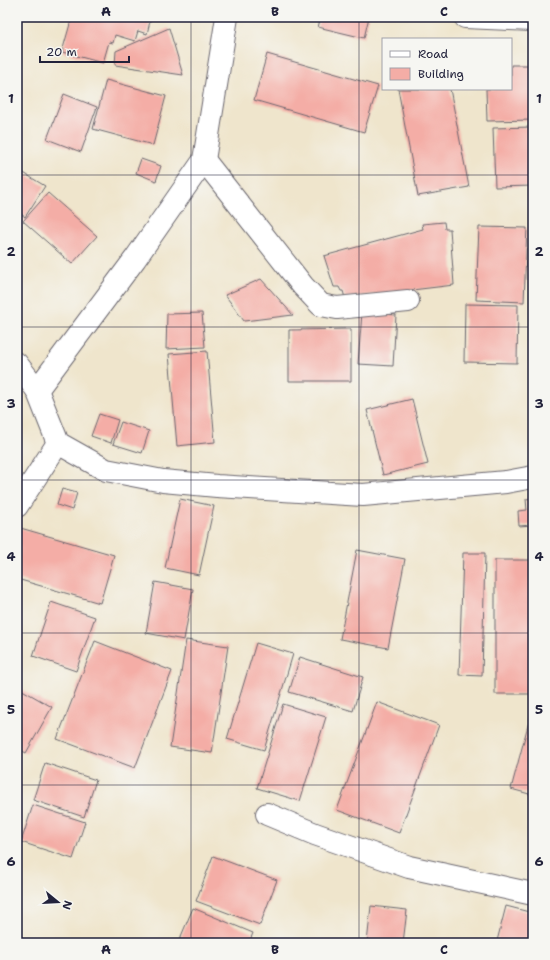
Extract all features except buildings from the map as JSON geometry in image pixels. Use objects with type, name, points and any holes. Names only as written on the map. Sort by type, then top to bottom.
[{"type":"street","points":[[36,390],[136,259],[204,160],[227,17]]},
{"type":"street","points":[[465,17],[533,20]]},
{"type":"street","points":[[204,160],[303,286],[321,305],[337,308],[408,301]]},
{"type":"street","points":[[17,364],[36,390],[58,443],[106,470],[163,481],[217,486],[363,495],[506,482],[533,477]]},
{"type":"street","points":[[17,506],[58,443]]},
{"type":"street","points":[[267,814],[315,834],[409,867],[533,894]]}]
